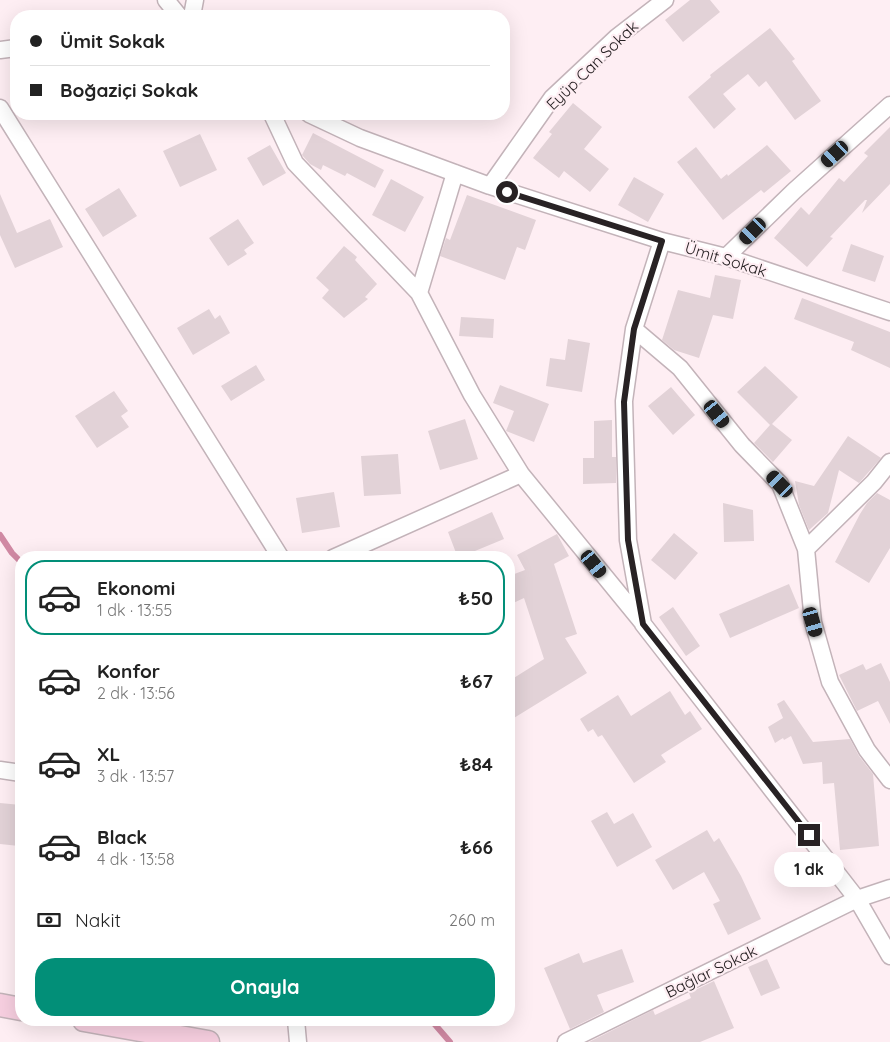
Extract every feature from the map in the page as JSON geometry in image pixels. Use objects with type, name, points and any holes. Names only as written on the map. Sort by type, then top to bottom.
[{"type":"street","points":[[166,0],[174,10]]},
{"type":"street","name":"Eyüp Can Sokak","points":[[490,186],[552,98],[617,37],[665,0]]},
{"type":"street","points":[[726,257],[794,191],[890,106]]},
{"type":"street","points":[[0,108],[277,551]]},
{"type":"street","points":[[275,120],[295,163],[419,292],[472,395],[521,474],[643,624],[857,899],[890,956]]},
{"type":"street","name":"Ümit Sokak","points":[[322,120],[360,138],[490,186],[662,241],[726,257],[890,312]]},
{"type":"street","points":[[419,292],[455,174]]},
{"type":"street","points":[[643,624],[628,540],[624,402],[634,329],[662,241]]},
{"type":"street","points":[[634,329],[680,368],[742,444],[780,484],[806,549],[813,622],[830,682],[867,750],[890,780]]},
{"type":"street","points":[[806,549],[874,482],[890,462]]},
{"type":"street","points":[[350,551],[521,474]]},
{"type":"street","points":[[0,770],[15,772]]},
{"type":"street","name":"Bağlar Sokak","points":[[566,1042],[857,899],[890,888]]},
{"type":"street","points":[[0,1005],[15,1008]]},
{"type":"street","points":[[118,1026],[208,1042]]},
{"type":"street","points":[[297,1026],[298,1042]]},
{"type":"building","points":[[690,0],[710,0],[720,12],[683,42],[665,20]]},
{"type":"building","points":[[770,28],[795,59],[792,61],[821,101],[795,120],[766,81],[759,87],[748,74],[723,94],[736,109],[714,129],[688,97],[711,77],[710,75]]},
{"type":"building","points":[[573,103],[602,127],[584,149],[609,169],[590,192],[564,171],[559,178],[533,158],[552,134],[549,132]]},
{"type":"building","points":[[890,127],[890,184],[862,213],[867,200],[865,200],[830,237],[833,238],[807,267],[774,238],[801,207],[809,215],[839,178],[844,182],[868,156],[864,153]]},
{"type":"building","points":[[313,133],[384,170],[375,188],[347,173],[345,176],[323,165],[321,170],[310,164],[302,155]]},
{"type":"building","points":[[200,134],[217,170],[180,187],[163,151]]},
{"type":"building","points":[[270,145],[286,173],[263,186],[247,158]]},
{"type":"building","points":[[767,145],[791,171],[764,193],[761,190],[723,220],[677,162],[696,147],[721,179],[727,174],[728,176]]},
{"type":"building","points":[[634,177],[664,194],[648,222],[618,205]]},
{"type":"building","points":[[391,179],[424,197],[405,232],[372,215]]},
{"type":"building","points":[[119,188],[137,216],[103,237],[85,209]]},
{"type":"building","points":[[0,194],[17,233],[50,219],[63,247],[15,268],[0,235]]},
{"type":"building","points":[[467,195],[536,220],[525,250],[517,247],[505,280],[440,256],[446,238],[450,240]]},
{"type":"building","points":[[238,219],[254,243],[244,250],[247,254],[228,266],[209,238]]},
{"type":"building","points":[[851,244],[884,256],[875,282],[842,271]]},
{"type":"building","points":[[344,246],[357,257],[355,260],[377,284],[365,297],[368,299],[344,318],[322,298],[329,290],[316,278]]},
{"type":"building","points":[[715,275],[741,280],[733,319],[713,315],[699,358],[674,350],[662,340],[678,290],[710,298]]},
{"type":"building","points":[[802,298],[890,332],[890,368],[851,350],[854,342],[794,319]]},
{"type":"building","points":[[209,309],[215,319],[220,315],[230,333],[193,355],[177,328]]},
{"type":"building","points":[[461,317],[494,319],[493,338],[459,336]]},
{"type":"building","points":[[568,339],[590,343],[582,392],[546,386],[550,358],[565,360]]},
{"type":"building","points":[[256,365],[265,380],[231,401],[221,386]]},
{"type":"building","points":[[765,366],[798,397],[772,424],[792,440],[773,462],[754,443],[770,425],[737,392]]},
{"type":"building","points":[[500,385],[549,404],[534,442],[506,431],[514,411],[493,403]]},
{"type":"building","points":[[671,387],[695,415],[673,435],[648,406]]},
{"type":"building","points":[[114,391],[128,411],[121,416],[129,427],[97,448],[75,416]]},
{"type":"building","points":[[465,419],[478,459],[440,470],[428,431]]},
{"type":"building","points":[[612,420],[612,457],[616,457],[616,483],[583,484],[583,458],[594,458],[594,421]]},
{"type":"building","points":[[848,436],[881,458],[859,483],[839,470],[828,513],[809,530],[799,505],[795,481],[814,486]]},
{"type":"building","points":[[398,454],[401,494],[364,496],[361,456]]},
{"type":"building","points":[[334,492],[340,527],[302,533],[296,498]]},
{"type":"building","points":[[877,493],[890,500],[890,548],[869,583],[835,562],[860,514]]},
{"type":"building","points":[[723,503],[753,510],[754,541],[724,542]]},
{"type":"building","points":[[492,512],[504,539],[475,551],[455,551],[448,532]]},
{"type":"building","points":[[674,533],[698,553],[675,580],[651,560]]},
{"type":"building","points":[[557,534],[569,556],[554,564],[577,634],[565,638],[587,673],[515,717],[515,677],[544,659],[524,598],[515,602],[515,574],[525,570],[517,555]]},
{"type":"building","points":[[789,584],[799,608],[730,638],[719,614]]},
{"type":"building","points":[[673,607],[700,646],[686,656],[659,617]]},
{"type":"building","points":[[881,663],[890,682],[890,724],[878,701],[857,711],[839,675],[863,664],[866,670]]},
{"type":"building","points":[[670,691],[685,715],[690,711],[702,729],[661,755],[666,762],[634,783],[602,735],[598,737],[593,729],[588,732],[580,719],[618,695],[631,716]]},
{"type":"building","points":[[784,700],[813,742],[850,739],[859,756],[873,774],[879,846],[840,850],[834,783],[823,784],[822,762],[803,764],[791,736],[775,743],[768,727],[783,718],[777,704]]},
{"type":"building","points":[[0,803],[15,804],[15,846],[0,844]]},
{"type":"building","points":[[607,812],[614,824],[633,813],[652,847],[617,867],[591,821]]},
{"type":"building","points":[[707,830],[714,842],[719,838],[741,876],[761,919],[728,935],[713,904],[720,901],[704,872],[673,890],[655,860]]},
{"type":"building","points":[[622,949],[634,982],[597,995],[604,1012],[570,1029],[544,968],[579,953],[583,963]]},
{"type":"building","points":[[767,959],[780,988],[761,996],[748,967]]},
{"type":"building","points":[[714,981],[734,1028],[700,1042],[589,1042],[653,1010],[655,1015],[691,998],[689,993]]},
{"type":"waterway","points":[[0,535],[15,556]]},
{"type":"waterway","points":[[436,1026],[450,1042]]},
{"type":"route","points":[[507,192],[662,241],[634,329],[624,402],[628,540],[643,624],[809,835]]}]
